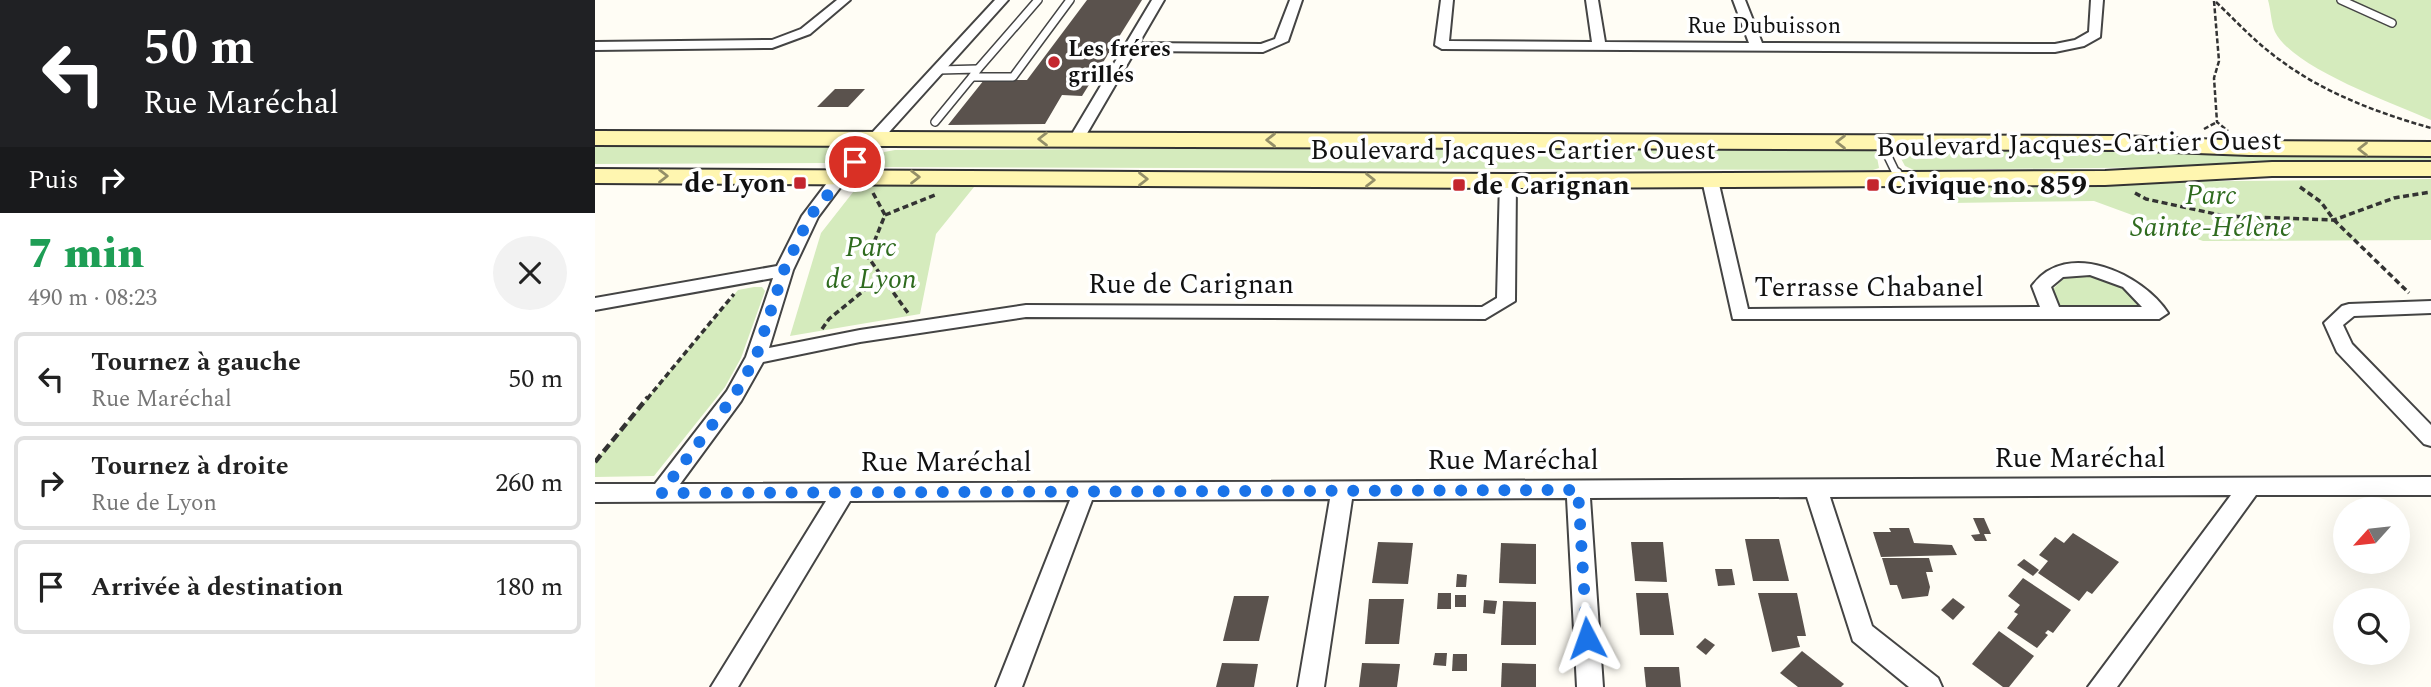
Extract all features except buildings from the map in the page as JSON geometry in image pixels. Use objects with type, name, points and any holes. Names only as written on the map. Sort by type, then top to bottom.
[{"type":"main road","name":"Boulevard Jacques-Cartier Ouest","points":[[595,138],[1881,142],[2431,149]]},
{"type":"main road","name":"Boulevard Jacques-Cartier Ouest","points":[[595,176],[1508,181],[2105,178],[2272,169],[2431,169]]},
{"type":"street","points":[[595,46],[757,46],[781,43],[803,36],[844,0]]},
{"type":"street","points":[[661,493],[734,396],[756,357],[784,270],[810,216],[839,177],[1002,0]]},
{"type":"street","points":[[1077,139],[1158,0]]},
{"type":"street","points":[[1130,47],[1263,48],[1281,41],[1296,0]]},
{"type":"street","name":"Rue Dubuisson","points":[[1447,0],[1442,45],[1757,47],[2069,46],[2095,34],[2097,0]]},
{"type":"street","points":[[1592,0],[1599,46]]},
{"type":"street","points":[[1739,0],[1757,47]]},
{"type":"street","name":"Terrasse Chabanel","points":[[1710,180],[1740,315],[2052,314],[2159,313],[2129,283],[2092,270],[2058,272],[2041,286],[2052,314]]},
{"type":"street","name":"Rue de Carignan","points":[[756,357],[917,326],[1026,311],[1485,313],[1506,300],[1508,181]]},
{"type":"street","points":[[595,304],[784,270]]},
{"type":"street","points":[[2427,307],[2349,310],[2333,323],[2344,347],[2431,439]]},
{"type":"street","name":"Rue Maréchal","points":[[595,494],[2431,486]]},
{"type":"street","points":[[2101,687],[2250,487]]},
{"type":"street","points":[[1817,489],[1862,633],[1929,687]]},
{"type":"street","points":[[1578,490],[1590,687]]},
{"type":"street","points":[[1311,687],[1342,491]]},
{"type":"street","points":[[1009,687],[1084,492]]},
{"type":"street","points":[[724,687],[843,493]]},
{"type":"lane","points":[[935,122],[1038,0]]},
{"type":"lane","points":[[972,77],[1013,77],[1070,0]]},
{"type":"lane","points":[[2341,0],[2392,23]]},
{"type":"lane","points":[[939,69],[978,69]]},
{"type":"lane","points":[[1881,142],[1899,178]]},
{"type":"path","points":[[2214,0],[2219,61],[2214,78],[2217,122]]},
{"type":"path","points":[[2214,0],[2286,65],[2318,84],[2402,121],[2431,128]]},
{"type":"path","points":[[839,177],[875,195],[885,215]]},
{"type":"path","points":[[917,326],[868,257],[885,215],[935,195],[964,177]]},
{"type":"path","points":[[2105,178],[2146,199],[2225,216],[2334,220],[2394,198],[2431,192]]},
{"type":"path","points":[[2334,220],[2427,307]]},
{"type":"path","points":[[595,462],[750,275]]},
{"type":"path","points":[[810,346],[829,318],[883,275]]},
{"type":"green space","points":[[2268,0],[2431,0],[2431,120],[2370,95],[2302,59],[2285,45],[2275,32]]},
{"type":"green space","points":[[595,146],[845,146],[850,150],[844,158],[829,163],[595,164]]},
{"type":"green space","points":[[1863,148],[1876,152],[1879,168],[873,167],[884,152],[895,150]]},
{"type":"green space","points":[[2112,148],[2431,153],[2431,164],[1914,170],[1905,166],[1897,151]]},
{"type":"green space","name":"Parc Sainte-Hélène","points":[[2431,179],[2431,240],[2203,241],[2094,201],[1951,203],[1940,184]]},
{"type":"green space","name":"Parc de Lyon","points":[[861,182],[978,182],[936,234],[920,314],[790,336],[821,233]]},
{"type":"green space","points":[[2094,275],[2124,286],[2145,308],[2056,308],[2053,289],[2065,277]]},
{"type":"green space","points":[[762,287],[765,291],[741,358],[725,387],[654,476],[595,477],[595,461],[738,290]]},
{"type":"place","name":"Les fréres grillés","points":[[1054,62]]},
{"type":"place","name":"de Lyon","points":[[800,183]]},
{"type":"place","name":"de Carignan","points":[[1459,185]]},
{"type":"place","name":"Civique no. 859","points":[[1873,185]]},
{"type":"route","points":[[855,162],[839,177],[810,216],[784,270],[756,357],[734,396],[661,493],[1578,490],[1587,638]]}]
